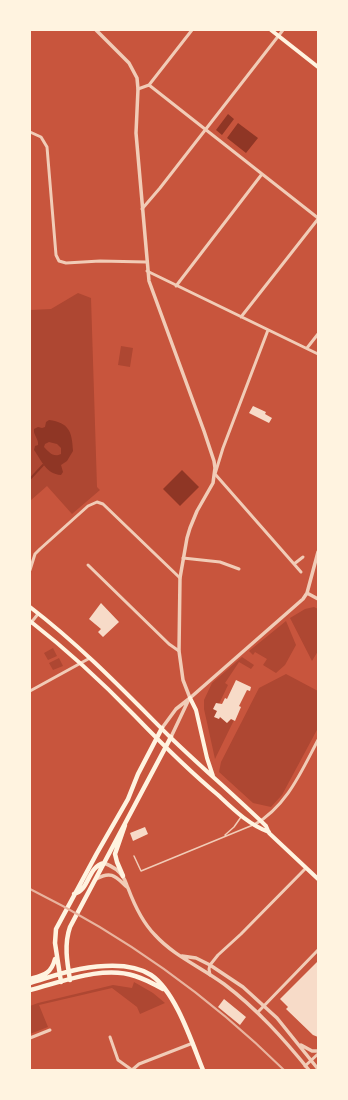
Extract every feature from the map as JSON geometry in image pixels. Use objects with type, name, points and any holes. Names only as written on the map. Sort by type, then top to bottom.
[{"type":"main road","points":[[271,30],[318,67]]},
{"type":"main road","points":[[30,607],[90,658],[171,737],[261,821],[266,826],[269,833]]},
{"type":"main road","points":[[30,623],[81,664],[205,784],[254,825],[269,833],[318,879]]},
{"type":"main road","points":[[190,698],[196,710],[207,758],[214,777]]},
{"type":"main road","points":[[61,982],[56,955],[55,936],[59,922],[128,799],[138,774],[162,728]]},
{"type":"main road","points":[[70,980],[66,947],[67,935],[70,927],[171,737]]},
{"type":"main road","points":[[123,876],[116,862],[115,854],[127,819]]},
{"type":"main road","points":[[74,895],[80,892],[96,866],[104,863]]},
{"type":"main road","points":[[30,979],[44,975],[50,970],[53,967],[56,955]]},
{"type":"main road","points":[[30,983],[68,972],[116,966],[138,970],[152,976],[165,990],[180,1014],[203,1070]]},
{"type":"main road","points":[[30,990],[100,973],[119,973],[135,976],[165,990]]},
{"type":"street","points":[[96,30],[100,32],[129,63],[136,75],[138,89],[136,133],[147,271],[153,293],[214,461],[215,474],[301,572]]},
{"type":"street","points":[[138,89],[148,85],[192,30]]},
{"type":"street","points":[[142,209],[283,30]]},
{"type":"street","points":[[148,85],[318,218],[241,317]]},
{"type":"street","points":[[30,132],[41,137],[47,147],[56,255],[59,261],[66,263],[100,261],[146,262]]},
{"type":"street","points":[[176,286],[262,174]]},
{"type":"street","points":[[147,271],[318,354]]},
{"type":"street","points":[[171,737],[190,698],[183,680],[179,651],[180,578],[187,538],[193,520],[213,483],[223,448],[268,330]]},
{"type":"street","points":[[307,348],[318,334]]},
{"type":"street","points":[[30,570],[35,554],[88,506],[97,502],[104,505],[180,578]]},
{"type":"street","points":[[162,728],[176,709],[303,599],[307,593],[318,552]]},
{"type":"street","points":[[294,564],[303,556]]},
{"type":"street","points":[[183,558],[220,562],[239,569]]},
{"type":"street","points":[[88,565],[169,644],[179,651]]},
{"type":"street","points":[[307,593],[318,599]]},
{"type":"street","points":[[30,623],[38,614]]},
{"type":"street","points":[[30,691],[90,658]]},
{"type":"street","points":[[254,825],[261,821],[287,797],[318,740]]},
{"type":"street","points":[[104,863],[115,868],[123,876],[142,917],[153,934],[170,950],[237,994],[258,1012],[309,1070]]},
{"type":"street","points":[[210,975],[210,965],[306,868]]},
{"type":"street","points":[[96,879],[105,875],[113,875],[127,887]]},
{"type":"street","points":[[258,1012],[318,950]]},
{"type":"street","points":[[181,956],[196,958],[233,980],[277,1018],[318,1069]]},
{"type":"street","points":[[30,1038],[50,1030]]},
{"type":"street","points":[[110,1037],[118,1060],[132,1070],[139,1064],[193,1043]]},
{"type":"street","points":[[300,1045],[312,1051],[318,1052],[306,1066]]},
{"type":"lane","points":[[224,837],[234,827],[241,815]]},
{"type":"lane","points":[[134,856],[141,871],[254,825]]},
{"type":"shaded area","points":[[228,114],[234,119],[222,135],[216,130]]},
{"type":"shaded area","points":[[238,123],[258,138],[246,153],[227,138]]},
{"type":"shaded area","points":[[78,293],[91,298],[97,487],[100,490],[72,514],[47,486],[30,501],[30,310],[51,309]]},
{"type":"shaded area","points":[[121,346],[133,348],[130,367],[118,365]]},
{"type":"shaded area","points":[[49,420],[61,423],[68,429],[72,438],[73,451],[67,461],[61,465],[63,472],[61,475],[48,470],[34,450],[38,443],[34,429],[38,427],[45,427],[46,422]],"holes":[[[49,442],[57,444],[61,448],[61,454],[58,455],[51,454],[44,447],[45,444]]]},
{"type":"shaded area","points":[[182,470],[199,487],[180,506],[163,489]]},
{"type":"shaded area","points":[[314,607],[318,609],[318,651],[312,661],[290,618],[305,609]]},
{"type":"shaded area","points":[[286,621],[296,645],[285,665],[276,673],[263,665],[267,659],[255,652],[253,655],[249,651]]},
{"type":"shaded area","points":[[53,648],[57,656],[48,660],[44,653]]},
{"type":"shaded area","points":[[242,657],[254,665],[251,669],[239,662],[225,683],[228,685],[219,704],[214,709],[217,711],[215,717],[219,719],[220,717],[227,723],[231,719],[234,720],[215,759],[204,709],[204,700],[212,683]]},
{"type":"shaded area","points":[[59,658],[63,666],[53,670],[49,663]]},
{"type":"shaded area","points":[[286,674],[318,691],[318,728],[282,795],[271,807],[253,803],[219,772],[221,762],[259,688]]},
{"type":"shaded area","points":[[134,982],[153,993],[165,1003],[140,1014],[137,1007],[112,988],[39,1005],[48,1027],[30,1034],[30,1006],[113,985],[132,988]]},
{"type":"building","points":[[253,406],[266,412],[265,414],[272,418],[269,423],[249,413]]},
{"type":"building","points":[[101,603],[119,622],[103,637],[98,632],[101,629],[89,619]]},
{"type":"building","points":[[236,680],[251,687],[250,691],[247,690],[239,706],[241,707],[235,721],[231,719],[227,723],[220,717],[219,719],[214,717],[217,711],[213,709],[216,703],[222,704],[225,698],[227,699]]},
{"type":"building","points":[[145,827],[148,834],[133,841],[130,833]]},
{"type":"building","points":[[318,961],[318,1037],[313,1035],[286,1009],[288,1007],[280,999]]},
{"type":"building","points":[[224,999],[246,1017],[240,1025],[218,1007]]},
{"type":"waterway","points":[[30,479],[43,465]]},
{"type":"railway","points":[[30,889],[99,926],[164,969],[226,1017],[284,1070]]}]
